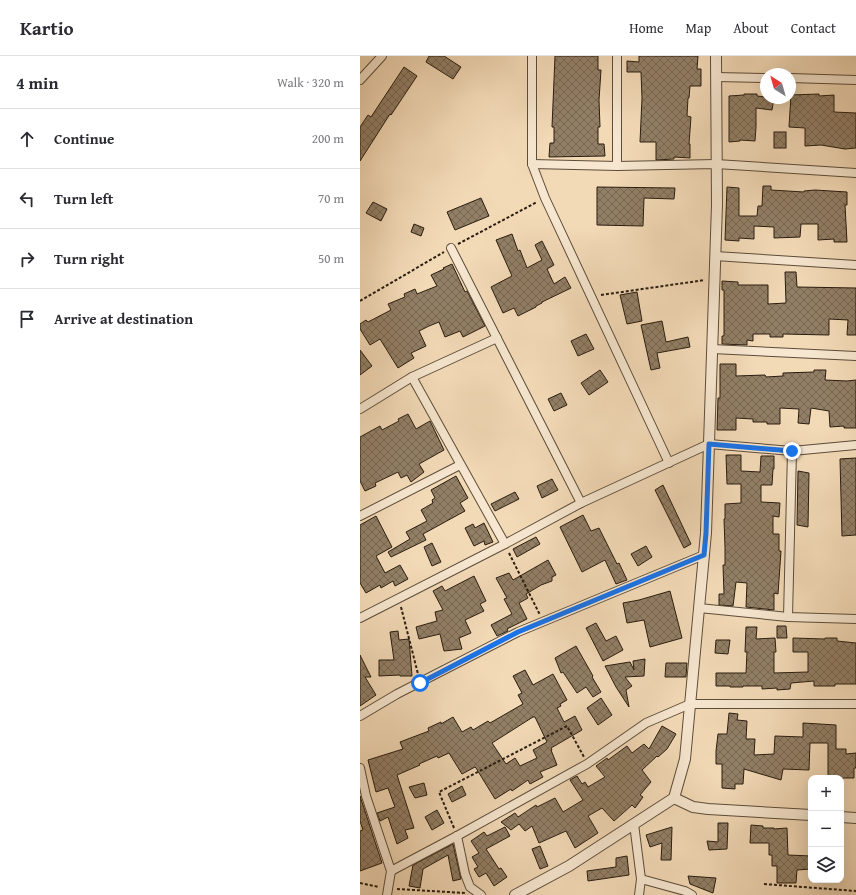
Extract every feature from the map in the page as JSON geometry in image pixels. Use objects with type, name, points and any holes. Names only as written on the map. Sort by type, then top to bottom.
[{"type":"street","points":[[360,80],[382,56]]},
{"type":"street","points":[[532,56],[532,164],[545,198],[668,463]]},
{"type":"street","points":[[617,56],[617,166]]},
{"type":"street","points":[[515,895],[569,866],[674,798],[685,759],[706,533],[715,256],[716,56]]},
{"type":"street","points":[[716,77],[760,78]]},
{"type":"street","points":[[796,78],[856,80]]},
{"type":"street","points":[[532,164],[617,166],[716,164],[856,173]]},
{"type":"street","points":[[451,248],[581,503]]},
{"type":"street","points":[[715,256],[856,265]]},
{"type":"street","points":[[360,409],[412,377],[497,338]]},
{"type":"street","points":[[712,349],[856,356]]},
{"type":"street","points":[[412,377],[505,544]]},
{"type":"street","points":[[360,618],[505,544],[581,503],[709,444],[792,451],[856,445]]},
{"type":"street","points":[[788,617],[792,451]]},
{"type":"street","points":[[360,516],[460,465]]},
{"type":"street","points":[[360,716],[518,632],[704,555]]},
{"type":"street","points":[[699,608],[788,617],[856,619]]},
{"type":"street","points":[[391,871],[587,764],[646,723],[690,704],[856,704]]},
{"type":"street","points":[[360,768],[366,796],[391,871],[388,892]]},
{"type":"street","points":[[674,798],[692,807],[808,815]]},
{"type":"street","points":[[844,817],[856,818]]},
{"type":"street","points":[[634,824],[641,879],[639,895]]},
{"type":"street","points":[[457,836],[465,874],[470,887],[480,895]]},
{"type":"street","points":[[641,879],[685,891],[692,895]]},
{"type":"path","points":[[591,296],[714,279]]},
{"type":"path","points":[[505,544],[543,622]]},
{"type":"path","points":[[399,598],[420,683]]},
{"type":"path","points":[[457,836],[439,792],[567,726],[587,764]]},
{"type":"path","points":[[360,883],[388,892],[480,895]]},
{"type":"path","points":[[764,884],[856,891]]},
{"type":"building","points":[[429,56],[444,56],[461,67],[453,79],[426,62]]},
{"type":"building","points":[[555,56],[598,56],[598,70],[601,70],[599,100],[600,127],[598,127],[598,144],[604,144],[605,156],[549,157],[550,143],[554,143],[554,127],[552,127]]},
{"type":"building","points":[[639,56],[698,56],[697,69],[701,69],[701,86],[690,86],[688,98],[687,116],[691,117],[689,144],[690,158],[674,157],[674,159],[656,160],[656,142],[640,142],[642,98],[641,72],[627,72],[627,61],[639,62]]},
{"type":"building","points":[[404,67],[417,76],[391,115],[390,114],[360,161],[360,127],[368,115],[371,117]]},
{"type":"building","points":[[757,94],[757,96],[760,96],[760,104],[773,104],[772,110],[756,108],[755,141],[740,140],[729,142],[729,96]]},
{"type":"building","points":[[796,95],[834,95],[834,112],[856,113],[856,148],[845,149],[821,145],[805,146],[805,128],[789,127],[790,104],[796,104]]},
{"type":"building","points":[[774,132],[786,132],[786,148],[774,148]]},
{"type":"building","points":[[763,186],[771,186],[771,190],[847,192],[847,205],[845,205],[847,242],[834,242],[834,239],[818,240],[818,224],[801,224],[800,237],[774,238],[774,227],[754,226],[754,239],[739,238],[739,241],[725,240],[727,187],[739,188],[739,216],[757,216],[758,206],[762,206]]},
{"type":"building","points":[[597,187],[675,188],[674,199],[644,198],[643,226],[597,225]]},
{"type":"building","points":[[481,198],[489,216],[455,230],[447,212]]},
{"type":"building","points":[[373,202],[387,209],[381,221],[366,213]]},
{"type":"building","points":[[414,224],[424,228],[421,236],[411,232]]},
{"type":"building","points":[[512,234],[518,251],[520,250],[527,268],[542,260],[535,245],[542,241],[554,265],[547,269],[554,284],[565,277],[571,288],[518,316],[514,308],[503,313],[491,287],[512,276],[496,240]]},
{"type":"building","points":[[452,264],[465,292],[467,291],[485,326],[463,337],[460,331],[445,337],[439,322],[429,326],[419,331],[426,346],[411,353],[414,358],[398,368],[380,339],[370,345],[360,329],[360,324],[366,320],[368,322],[391,310],[388,304],[405,297],[404,294],[415,289],[417,294],[437,286],[431,275]]},
{"type":"building","points":[[785,272],[796,272],[797,287],[856,288],[856,335],[847,335],[848,320],[829,319],[829,335],[783,334],[783,337],[770,337],[770,334],[753,334],[753,341],[747,340],[747,345],[722,344],[722,336],[724,336],[724,290],[722,290],[722,281],[738,282],[738,285],[768,285],[768,304],[786,303]]},
{"type":"building","points":[[637,292],[642,321],[627,324],[620,295]]},
{"type":"building","points":[[662,321],[666,342],[688,337],[690,347],[657,353],[660,368],[651,370],[641,325]]},
{"type":"building","points":[[586,334],[594,349],[578,356],[571,341]]},
{"type":"building","points":[[360,350],[372,366],[360,375]]},
{"type":"building","points":[[720,364],[736,364],[736,376],[783,376],[783,373],[826,370],[825,380],[856,380],[856,428],[844,428],[844,426],[830,427],[829,411],[811,408],[809,424],[798,423],[799,409],[780,408],[780,424],[767,424],[767,422],[753,422],[753,419],[736,418],[736,430],[717,430],[718,398],[720,398]]},
{"type":"building","points":[[600,370],[608,382],[589,395],[581,383]]},
{"type":"building","points":[[561,393],[567,405],[554,411],[548,399]]},
{"type":"building","points":[[408,414],[416,429],[430,421],[444,450],[419,464],[424,472],[411,482],[407,475],[401,478],[398,472],[375,483],[376,486],[365,491],[360,481],[360,437],[380,426],[382,430],[399,421],[398,419]]},
{"type":"building","points":[[726,455],[741,455],[741,471],[760,472],[761,456],[774,456],[772,485],[761,485],[761,502],[780,503],[779,517],[773,516],[773,534],[779,534],[779,551],[781,551],[778,594],[774,593],[774,610],[746,607],[747,583],[736,582],[733,606],[719,605],[719,594],[724,594],[723,565],[725,565],[725,504],[741,503],[741,484],[727,484]]},
{"type":"building","points":[[856,458],[856,535],[842,536],[840,459]]},
{"type":"building","points":[[798,471],[809,473],[808,527],[797,525]]},
{"type":"building","points":[[456,476],[468,498],[460,503],[465,511],[423,534],[426,540],[391,557],[388,552],[410,539],[406,532],[427,521],[421,510],[433,503],[432,500],[435,498],[431,490]]},
{"type":"building","points":[[552,479],[558,490],[542,498],[537,486]]},
{"type":"building","points":[[663,485],[691,544],[684,548],[655,490]]},
{"type":"building","points":[[515,492],[519,499],[495,511],[491,504]]},
{"type":"building","points":[[583,515],[591,531],[599,528],[617,564],[619,563],[627,580],[616,584],[605,560],[582,572],[560,527]]},
{"type":"building","points":[[376,516],[392,547],[376,556],[385,573],[400,565],[408,579],[395,586],[393,581],[381,588],[380,585],[366,593],[360,583],[360,525]]},
{"type":"building","points":[[484,523],[493,542],[485,545],[484,541],[474,546],[465,528],[473,524],[475,528]]},
{"type":"building","points":[[536,537],[540,544],[517,557],[513,549]]},
{"type":"building","points":[[432,543],[441,562],[432,566],[424,547]]},
{"type":"building","points":[[646,546],[652,557],[638,566],[631,554]]},
{"type":"building","points":[[548,560],[556,575],[552,577],[552,581],[541,585],[526,594],[528,598],[519,603],[527,619],[497,636],[491,625],[512,614],[504,599],[507,598],[496,578],[509,573],[513,580]]},
{"type":"building","points":[[474,576],[486,601],[480,604],[484,611],[465,620],[471,633],[459,638],[462,649],[444,651],[440,634],[419,639],[416,627],[437,621],[435,612],[443,610],[433,591],[442,586],[445,591]]},
{"type":"building","points":[[670,591],[682,638],[650,647],[644,620],[627,623],[623,603]]},
{"type":"building","points":[[596,623],[606,641],[616,636],[623,650],[603,661],[586,628]]},
{"type":"building","points":[[777,626],[786,626],[787,638],[777,638]]},
{"type":"building","points":[[746,627],[757,627],[756,639],[775,638],[776,652],[774,652],[774,673],[808,672],[808,652],[793,652],[793,638],[837,638],[837,641],[856,643],[856,684],[814,686],[814,681],[791,683],[790,689],[777,690],[777,688],[762,689],[762,686],[716,686],[716,673],[746,673]]},
{"type":"building","points":[[398,631],[399,640],[409,639],[412,676],[379,676],[379,660],[394,660],[390,632]]},
{"type":"building","points":[[716,640],[730,640],[728,654],[715,653]]},
{"type":"building","points":[[576,646],[601,692],[593,697],[586,687],[577,693],[563,672],[561,673],[555,658]]},
{"type":"building","points":[[360,655],[371,677],[365,677],[376,695],[360,706]]},
{"type":"building","points":[[645,659],[644,676],[625,677],[632,686],[626,690],[629,707],[605,666],[630,662],[634,670],[633,661]]},
{"type":"building","points":[[666,663],[687,663],[686,677],[665,677]]},
{"type":"building","points":[[525,670],[533,685],[553,674],[567,700],[560,704],[561,706],[557,708],[564,722],[575,716],[582,730],[551,748],[557,765],[540,772],[543,777],[530,784],[528,780],[512,791],[511,789],[495,799],[475,767],[462,774],[449,753],[438,758],[437,756],[397,775],[414,828],[405,830],[408,838],[397,844],[388,817],[380,821],[377,813],[395,807],[388,788],[376,792],[368,760],[403,749],[400,742],[429,731],[428,728],[441,722],[441,724],[453,717],[462,732],[471,727],[473,730],[488,721],[490,723],[523,704],[518,695],[522,693],[513,676]],"holes":[[[535,717],[547,742],[533,750],[537,758],[520,766],[515,758],[506,764],[492,743]]]},
{"type":"building","points":[[601,698],[612,715],[598,725],[587,708]]},
{"type":"building","points":[[729,713],[738,714],[737,720],[747,721],[746,739],[755,739],[754,755],[774,754],[775,736],[803,737],[803,723],[836,725],[836,749],[846,749],[846,754],[856,753],[854,778],[844,778],[844,775],[828,775],[828,743],[810,743],[809,770],[783,769],[781,780],[744,769],[743,784],[735,784],[735,789],[722,788],[722,764],[716,764],[716,751],[718,734],[727,734]]},
{"type":"building","points":[[662,726],[676,734],[667,749],[642,770],[651,782],[640,795],[643,797],[635,808],[632,805],[614,821],[602,808],[588,816],[598,833],[575,848],[566,831],[539,843],[532,826],[525,831],[519,824],[511,830],[501,822],[515,813],[518,817],[536,805],[537,807],[555,798],[563,812],[583,800],[570,780],[577,776],[582,784],[585,782],[588,787],[605,777],[596,766],[607,758],[608,760],[627,746],[632,753],[644,744],[649,749]]},
{"type":"building","points":[[424,783],[427,795],[415,798],[409,787]]},
{"type":"building","points":[[462,786],[466,795],[452,802],[448,794]]},
{"type":"building","points":[[360,796],[382,863],[360,871],[360,831],[363,830],[360,821]]},
{"type":"building","points":[[437,810],[444,823],[432,830],[425,817]]},
{"type":"building","points":[[718,823],[728,823],[727,849],[709,850],[707,841],[718,842]]},
{"type":"building","points":[[751,825],[774,829],[787,828],[788,855],[808,856],[808,869],[797,870],[796,883],[777,883],[777,866],[772,866],[772,855],[769,855],[769,843],[750,843]]},
{"type":"building","points":[[505,827],[510,836],[486,849],[499,869],[501,868],[507,877],[494,886],[486,873],[479,877],[474,869],[478,867],[472,857],[479,853],[471,841],[484,832],[487,836]]},
{"type":"building","points":[[672,827],[671,860],[661,860],[662,843],[650,847],[646,835]]},
{"type":"building","points":[[453,844],[461,879],[453,881],[448,855],[423,869],[420,888],[409,886],[413,865]]},
{"type":"building","points":[[540,846],[548,866],[540,869],[532,849]]},
{"type":"building","points":[[627,856],[629,875],[588,881],[587,871],[616,867],[616,858]]},
{"type":"building","points":[[688,876],[716,878],[713,893],[690,884]]},
{"type":"route","points":[[420,683],[518,632],[704,555],[709,444],[792,451]]}]
